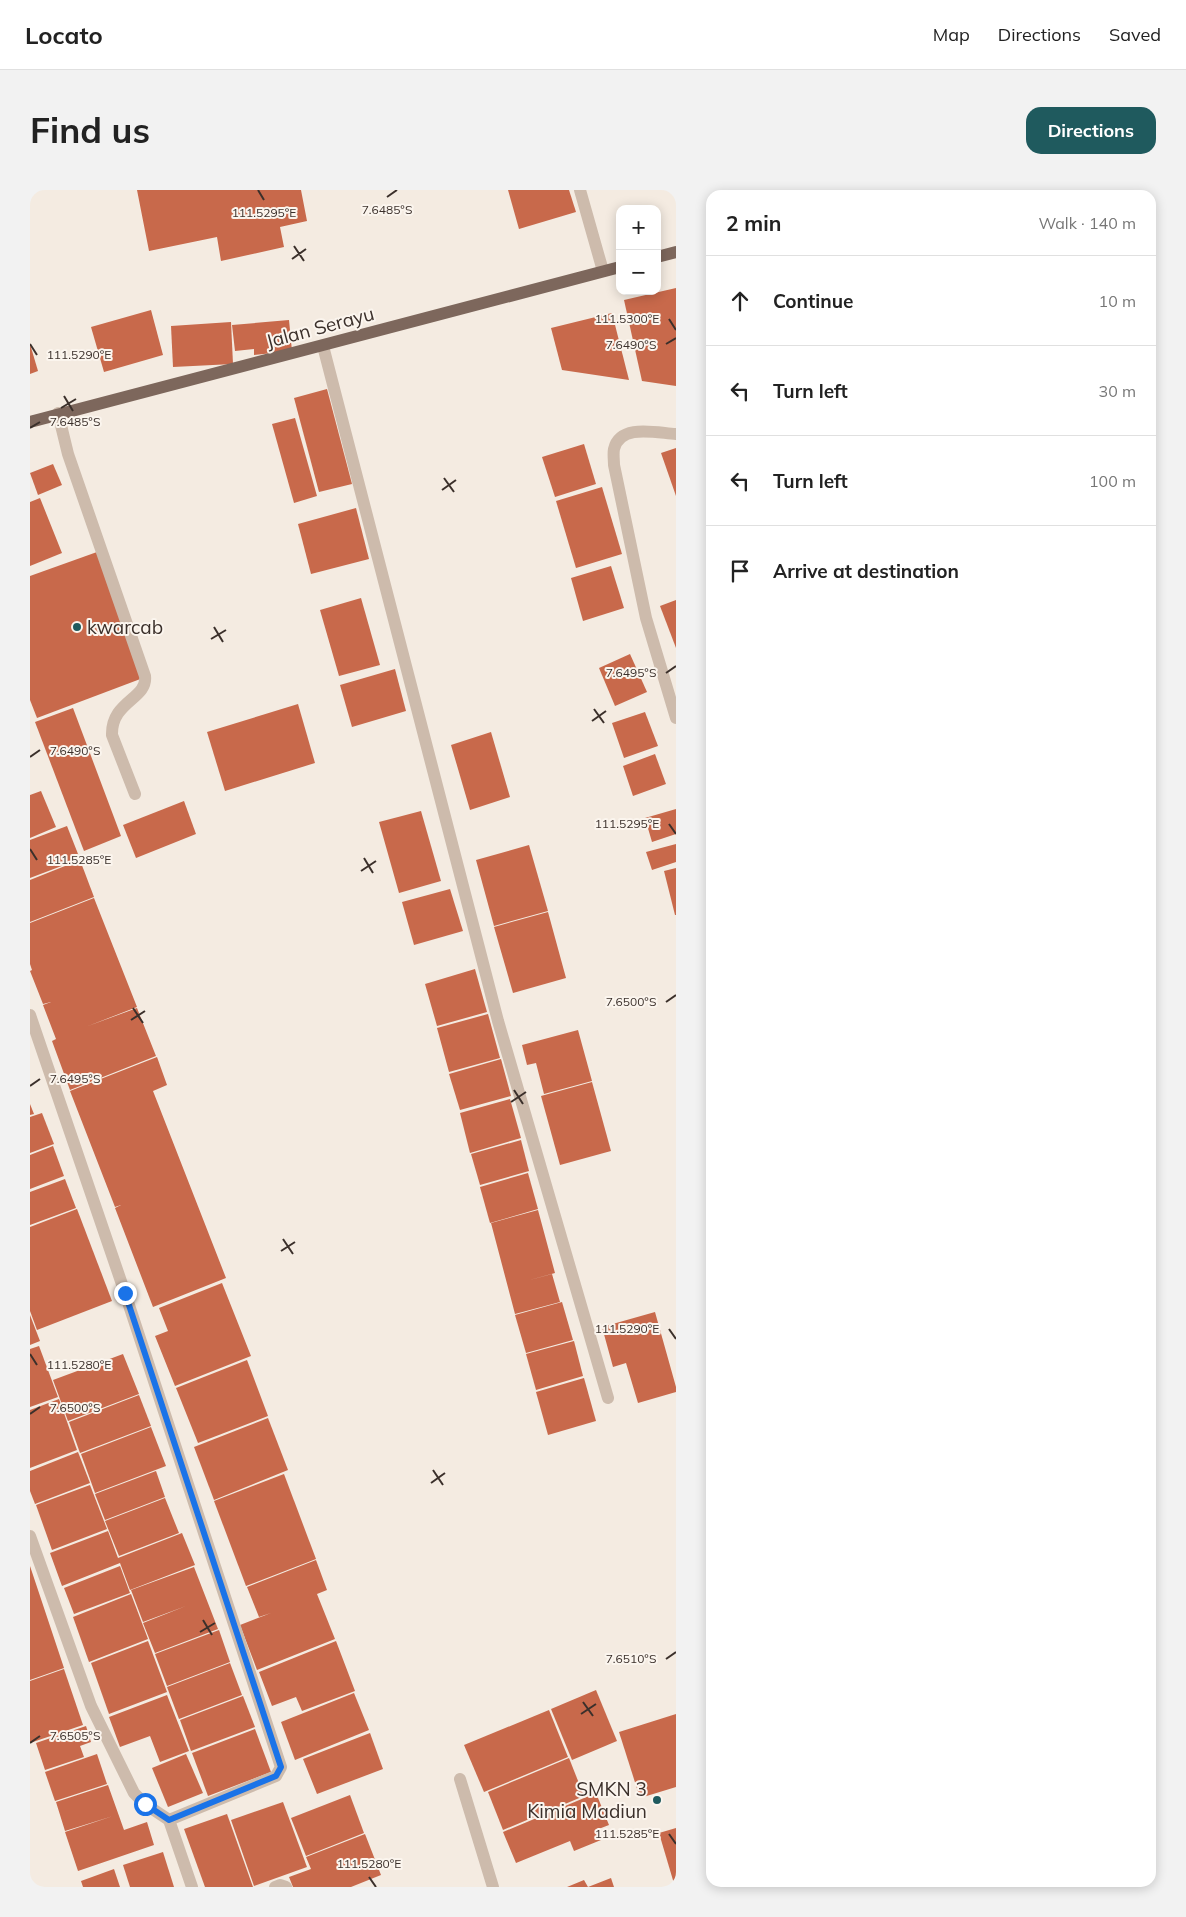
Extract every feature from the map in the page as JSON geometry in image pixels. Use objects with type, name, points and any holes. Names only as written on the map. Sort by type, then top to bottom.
[{"type":"main road","points":[[661,256],[676,252]]},
{"type":"main road","name":"Jalan Serayu","points":[[30,422],[58,413],[323,346],[616,268]]},
{"type":"street","points":[[580,190],[603,271]]},
{"type":"street","points":[[323,346],[498,1021],[608,1398]]},
{"type":"street","points":[[58,413],[68,454],[145,676],[145,686],[115,716],[112,726],[112,735],[135,794]]},
{"type":"street","points":[[676,434],[631,432],[620,438],[614,449],[614,465],[646,618],[676,718]]},
{"type":"street","points":[[30,1015],[125,1293],[281,1767],[276,1776],[169,1820]]},
{"type":"street","points":[[30,1536],[99,1724],[134,1793],[145,1804],[169,1820],[192,1887]]},
{"type":"street","points":[[460,1779],[493,1887]]},
{"type":"street","points":[[275,1887],[280,1885],[286,1887]]},
{"type":"building","points":[[137,190],[301,190],[307,221],[280,227],[284,247],[221,261],[217,237],[149,251]]},
{"type":"building","points":[[508,190],[569,190],[576,212],[519,229]]},
{"type":"building","points":[[676,288],[676,386],[642,381],[624,300],[646,295],[661,295],[661,291]]},
{"type":"building","points":[[151,310],[163,355],[104,372],[91,327]]},
{"type":"building","points":[[612,313],[629,380],[562,370],[551,328]]},
{"type":"building","points":[[289,320],[292,351],[254,355],[254,349],[235,351],[232,325]]},
{"type":"building","points":[[231,322],[233,364],[173,367],[171,326]]},
{"type":"building","points":[[30,344],[38,371],[30,374]]},
{"type":"building","points":[[327,389],[352,484],[319,492],[294,398]]},
{"type":"building","points":[[295,418],[317,496],[294,503],[272,424]]},
{"type":"building","points":[[584,444],[596,484],[555,497],[542,457]]},
{"type":"building","points":[[676,448],[676,496],[661,453]]},
{"type":"building","points":[[53,464],[62,485],[38,495],[30,473]]},
{"type":"building","points":[[602,487],[622,554],[576,568],[556,501]]},
{"type":"building","points":[[40,498],[62,553],[30,566],[30,502]]},
{"type":"building","points":[[356,508],[369,559],[311,574],[298,524]]},
{"type":"building","name":"kwarcab","points":[[97,552],[143,678],[37,718],[30,700],[30,576]]},
{"type":"building","points":[[611,566],[624,608],[583,621],[571,578]]},
{"type":"building","points":[[361,598],[380,665],[339,676],[320,610]]},
{"type":"building","points":[[676,600],[676,648],[660,606]]},
{"type":"building","points":[[630,654],[647,692],[615,706],[599,668]]},
{"type":"building","points":[[395,669],[406,711],[352,727],[340,685]]},
{"type":"building","points":[[298,704],[315,763],[225,791],[207,732]]},
{"type":"building","points":[[73,708],[121,836],[84,851],[35,722]]},
{"type":"building","points":[[645,712],[658,746],[624,758],[612,723]]},
{"type":"building","points":[[491,732],[510,797],[470,810],[451,745]]},
{"type":"building","points":[[655,754],[666,784],[633,796],[623,766]]},
{"type":"building","points":[[41,791],[56,827],[30,838],[30,795]]},
{"type":"building","points":[[184,801],[196,834],[136,858],[123,825]]},
{"type":"building","points":[[676,809],[676,834],[652,842],[645,818]]},
{"type":"building","points":[[421,811],[441,881],[399,893],[379,822]]},
{"type":"building","points":[[67,826],[80,859],[30,878],[30,840]]},
{"type":"building","points":[[676,844],[676,862],[652,870],[646,852]]},
{"type":"building","points":[[529,845],[548,911],[494,926],[476,860]]},
{"type":"building","points":[[80,860],[94,897],[30,922],[30,880]]},
{"type":"building","points":[[676,868],[676,915],[675,915],[664,871]]},
{"type":"building","points":[[450,889],[463,931],[414,945],[402,902]]},
{"type":"building","points":[[94,898],[137,1007],[88,1026],[137,1008],[156,1056],[70,1090],[52,1041],[56,1039],[43,1005],[51,1002],[43,1004],[30,971],[32,970],[30,964],[30,923]]},
{"type":"building","points":[[548,912],[566,978],[513,993],[494,927]]},
{"type":"building","points":[[475,969],[487,1012],[437,1026],[425,984]]},
{"type":"building","points":[[488,1014],[500,1058],[449,1072],[437,1028]]},
{"type":"building","points":[[578,1030],[592,1081],[544,1094],[536,1063],[527,1065],[522,1045]]},
{"type":"building","points":[[157,1057],[167,1085],[153,1091],[226,1278],[153,1307],[115,1208],[121,1205],[115,1207],[70,1091]]},
{"type":"building","points":[[501,1059],[511,1096],[460,1110],[449,1074]]},
{"type":"building","points":[[592,1082],[611,1151],[560,1165],[541,1096]]},
{"type":"building","points":[[510,1099],[521,1138],[470,1153],[460,1113]]},
{"type":"building","points":[[30,1104],[34,1114],[30,1115]]},
{"type":"building","points":[[42,1113],[54,1144],[30,1153],[30,1117]]},
{"type":"building","points":[[521,1140],[529,1171],[480,1185],[471,1154]]},
{"type":"building","points":[[53,1146],[64,1176],[30,1189],[30,1155]]},
{"type":"building","points":[[528,1173],[538,1209],[490,1223],[480,1187]]},
{"type":"building","points":[[65,1179],[76,1208],[30,1225],[30,1192]]},
{"type":"building","points":[[77,1209],[112,1301],[37,1330],[30,1311],[30,1227]]},
{"type":"building","points":[[538,1210],[555,1273],[526,1281],[552,1274],[560,1302],[515,1314],[491,1223]]},
{"type":"building","points":[[222,1283],[251,1356],[175,1386],[155,1336],[168,1331],[159,1308]]},
{"type":"building","points":[[562,1302],[573,1340],[526,1353],[515,1315]]},
{"type":"building","points":[[655,1312],[676,1392],[638,1403],[626,1363],[613,1367],[602,1327]]},
{"type":"building","points":[[30,1315],[40,1341],[30,1345]]},
{"type":"building","points":[[574,1341],[583,1376],[536,1390],[526,1354]]},
{"type":"building","points":[[39,1346],[58,1397],[30,1407],[30,1349]]},
{"type":"building","points":[[123,1354],[139,1394],[68,1421],[53,1380]]},
{"type":"building","points":[[247,1360],[268,1416],[198,1443],[176,1388]]},
{"type":"building","points":[[584,1378],[596,1421],[548,1435],[536,1392]]},
{"type":"building","points":[[139,1395],[151,1426],[80,1453],[69,1422]]},
{"type":"building","points":[[59,1399],[77,1450],[30,1468],[30,1410]]},
{"type":"building","points":[[268,1418],[288,1470],[214,1500],[194,1447]]},
{"type":"building","points":[[151,1427],[166,1466],[95,1493],[81,1454]]},
{"type":"building","points":[[78,1452],[90,1483],[35,1504],[30,1491],[30,1471]]},
{"type":"building","points":[[156,1471],[165,1497],[105,1520],[95,1494]]},
{"type":"building","points":[[284,1474],[316,1559],[246,1586],[214,1501]]},
{"type":"building","points":[[90,1485],[107,1529],[52,1550],[36,1505]]},
{"type":"building","points":[[165,1498],[179,1533],[119,1556],[105,1521]]},
{"type":"building","points":[[108,1531],[118,1558],[182,1533],[195,1565],[130,1590],[120,1563],[62,1586],[50,1553]]},
{"type":"building","points":[[316,1560],[327,1590],[317,1594],[335,1639],[257,1670],[240,1625],[271,1613],[259,1617],[247,1587]]},
{"type":"building","points":[[30,1566],[64,1668],[30,1680]]},
{"type":"building","points":[[120,1566],[130,1593],[74,1614],[64,1588]]},
{"type":"building","points":[[194,1567],[218,1629],[155,1653],[143,1623],[186,1606],[143,1622],[131,1590]]},
{"type":"building","points":[[131,1594],[148,1639],[89,1662],[73,1617]]},
{"type":"building","points":[[219,1630],[230,1662],[167,1686],[155,1654]]},
{"type":"building","points":[[148,1641],[167,1692],[109,1714],[91,1663]]},
{"type":"building","points":[[336,1641],[355,1691],[302,1711],[296,1697],[272,1706],[259,1672]]},
{"type":"building","points":[[230,1663],[242,1695],[179,1719],[167,1687]]},
{"type":"building","points":[[64,1669],[83,1725],[30,1743],[30,1681]]},
{"type":"building","points":[[596,1690],[617,1741],[572,1760],[551,1709]]},
{"type":"building","points":[[354,1693],[369,1730],[295,1760],[281,1722]]},
{"type":"building","points":[[167,1695],[189,1751],[160,1762],[150,1736],[120,1747],[109,1717]]},
{"type":"building","points":[[243,1696],[255,1727],[191,1751],[180,1720]]},
{"type":"building","points":[[549,1710],[568,1757],[484,1792],[464,1745]]},
{"type":"building","points":[[676,1714],[676,1787],[640,1798],[619,1732]]},
{"type":"building","points":[[86,1726],[91,1742],[80,1746],[84,1757],[45,1770],[36,1743]]},
{"type":"building","points":[[255,1729],[271,1772],[208,1796],[192,1753]]},
{"type":"building","points":[[370,1733],[383,1769],[317,1794],[303,1759]]},
{"type":"building","points":[[97,1754],[107,1784],[55,1801],[45,1772]]},
{"type":"building","points":[[186,1754],[203,1793],[168,1807],[152,1768]]},
{"type":"building","points":[[569,1758],[584,1796],[503,1830],[488,1792]]},
{"type":"building","points":[[108,1785],[124,1830],[147,1822],[154,1845],[78,1871],[65,1832],[113,1816],[65,1831],[56,1802]]},
{"type":"building","points":[[596,1793],[609,1825],[596,1830],[601,1840],[574,1851],[570,1841],[516,1863],[503,1832]]},
{"type":"building","points":[[350,1795],[364,1833],[306,1856],[291,1818]]},
{"type":"building","points":[[283,1802],[307,1867],[254,1886],[231,1820]]},
{"type":"building","points":[[227,1814],[253,1887],[205,1887],[184,1829]]},
{"type":"building","points":[[676,1828],[676,1887],[675,1887],[659,1833]]},
{"type":"building","points":[[365,1834],[381,1875],[351,1887],[293,1887],[289,1877],[311,1869],[306,1857]]},
{"type":"building","points":[[163,1852],[174,1887],[130,1887],[123,1865]]},
{"type":"building","points":[[114,1869],[120,1887],[83,1887],[81,1881]]},
{"type":"building","points":[[611,1878],[614,1887],[588,1887]]},
{"type":"building","points":[[584,1880],[588,1887],[567,1887]]},
{"type":"place","name":"kwarcab","points":[[77,627]]},
{"type":"place","name":"SMKN 3 Kimia Madiun","points":[[657,1800]]},
{"type":"route","points":[[125,1293],[281,1767],[276,1776],[169,1820],[145,1804]]}]
